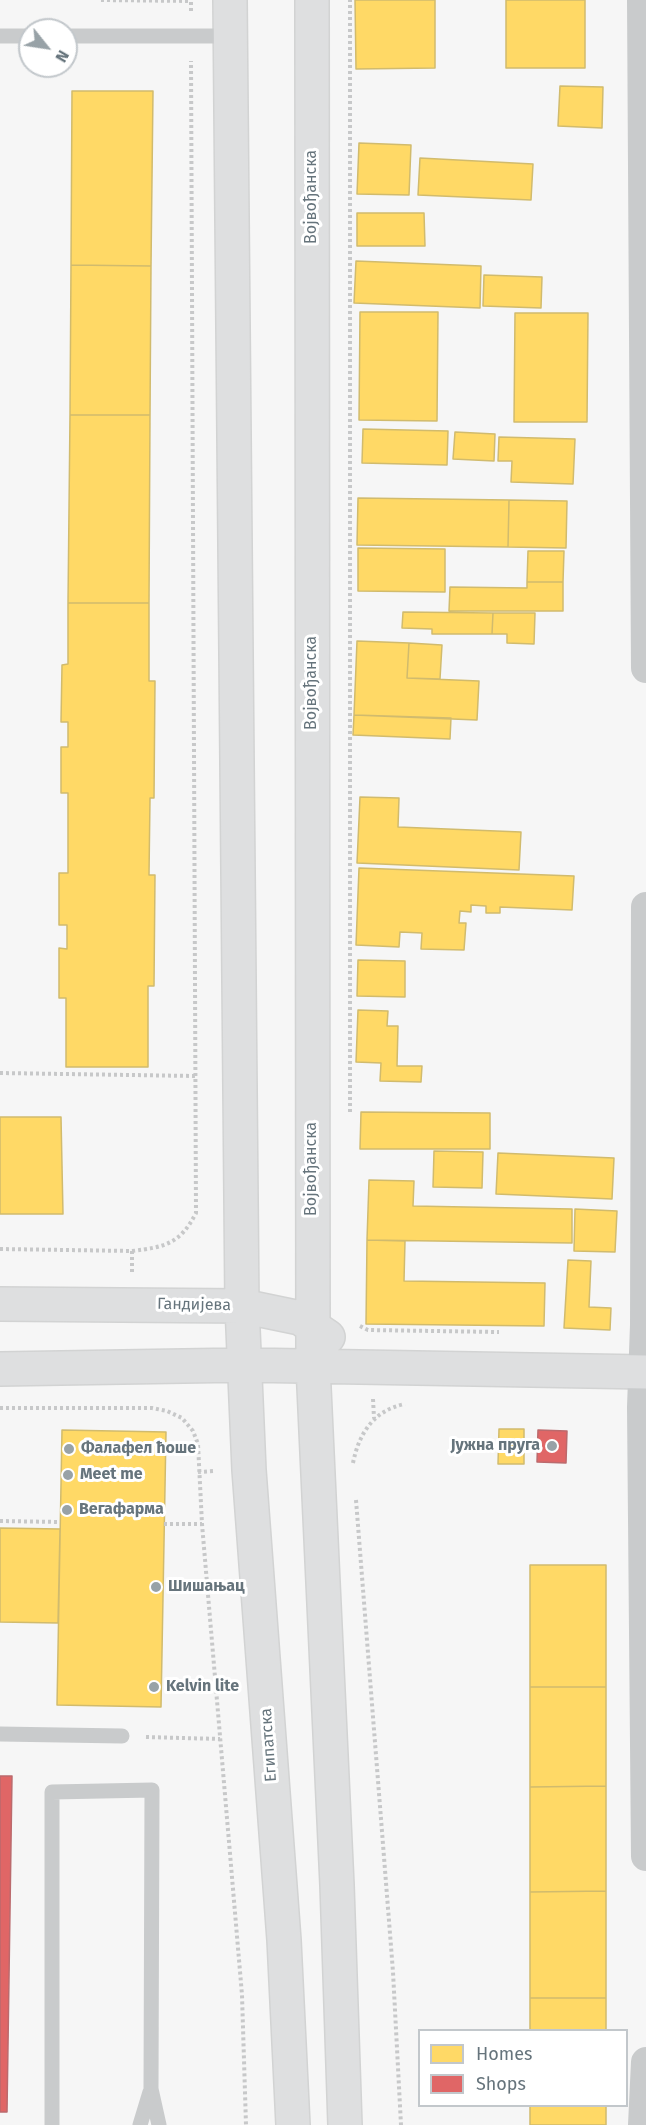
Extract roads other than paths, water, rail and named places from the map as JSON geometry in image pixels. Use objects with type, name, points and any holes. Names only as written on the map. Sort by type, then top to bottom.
[{"type":"main road","points":[[230,0],[242,1306],[245,1365]]},
{"type":"main road","name":"Војвођанска","points":[[312,0],[313,1366]]},
{"type":"main road","name":"Гандијева","points":[[0,1304],[242,1306],[287,1314],[312,1324],[358,1361],[371,1367]]},
{"type":"main road","points":[[0,1369],[245,1365],[645,1372]]},
{"type":"main road","name":"Египатска","points":[[245,1365],[249,1470],[284,1940],[293,2125]]},
{"type":"main road","points":[[313,1366],[337,1886],[345,2125]]},
{"type":"street","points":[[642,0],[646,668]]},
{"type":"street","points":[[646,907],[646,1856]]},
{"type":"street","points":[[643,2125],[646,2062]]},
{"type":"lane","points":[[0,36],[18,36]]},
{"type":"lane","points":[[78,36],[230,36]]},
{"type":"lane","points":[[0,1734],[122,1736]]},
{"type":"lane","points":[[52,2125],[52,1792],[152,1790],[151,2089],[159,2125]]},
{"type":"lane","points":[[140,2125],[151,2089]]},
{"type":"place","name":"Јужна пруга","points":[[552,1446]]},
{"type":"place","name":"Фалафел ћоше","points":[[69,1449]]},
{"type":"place","name":"Meet me","points":[[68,1475]]},
{"type":"place","name":"Вегафарма","points":[[67,1510]]},
{"type":"place","name":"Шишањац","points":[[156,1587]]},
{"type":"place","name":"Kelvin lite","points":[[154,1687]]}]
